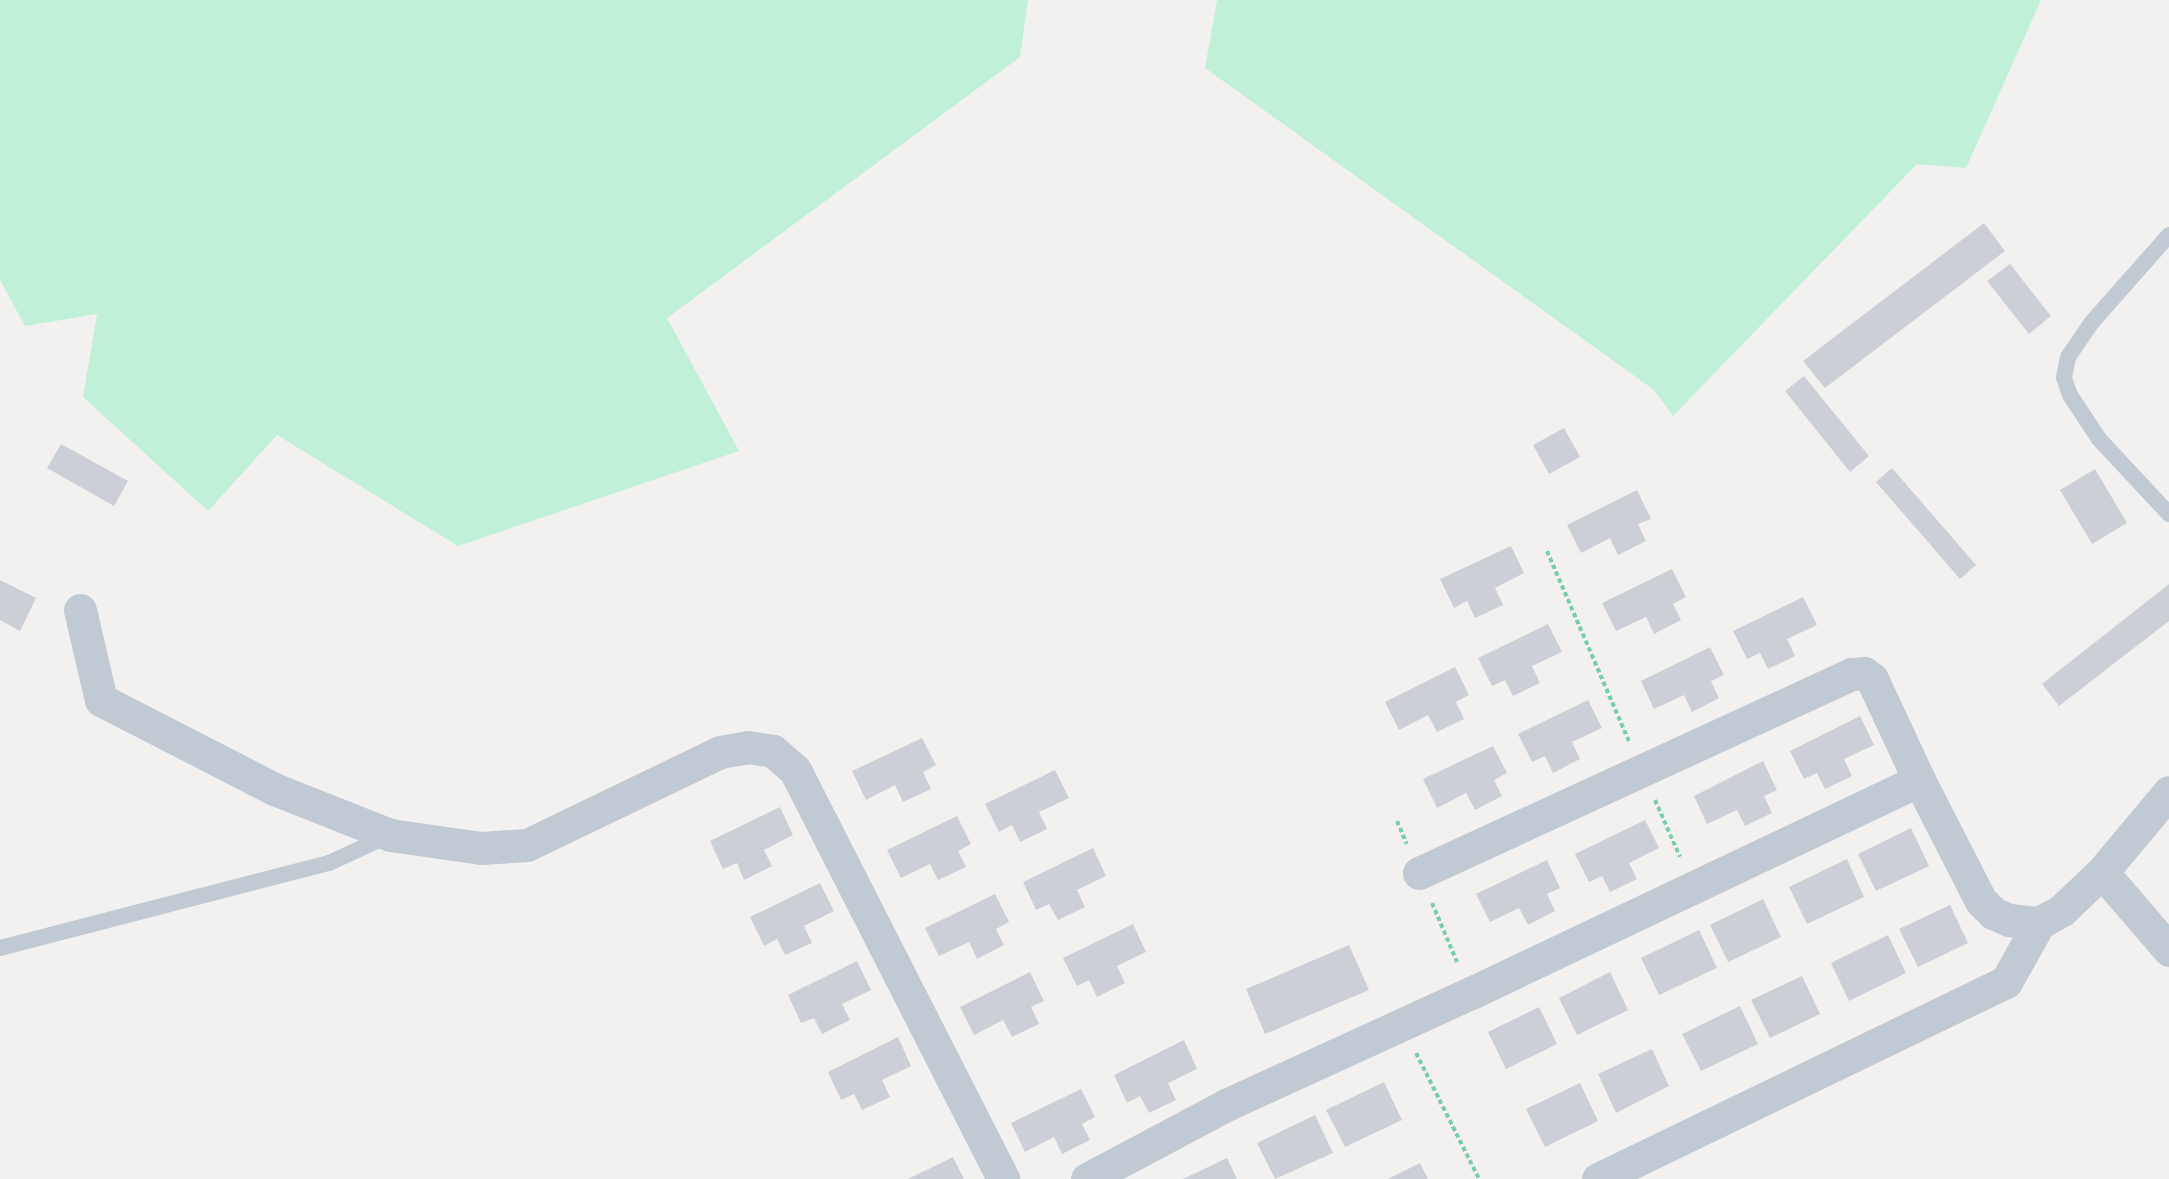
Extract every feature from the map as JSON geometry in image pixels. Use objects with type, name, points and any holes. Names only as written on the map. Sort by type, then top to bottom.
[{"type":"street","points":[[80,610],[101,700],[274,789],[390,835],[481,848],[527,845],[720,752],[748,747],[773,751],[795,770],[1003,1179]]},
{"type":"street","points":[[1419,873],[1851,674],[1864,673],[1872,679],[1919,780],[1981,901],[1993,913],[2009,920],[2040,923]]},
{"type":"street","points":[[1087,1179],[1226,1105],[1470,993],[1919,780]]},
{"type":"street","points":[[1598,1179],[2006,982],[2040,923],[2062,910],[2102,872],[2169,792]]},
{"type":"street","points":[[2102,872],[2169,950]]},
{"type":"lane","points":[[2169,235],[2092,322],[2068,357],[2064,378],[2070,395],[2094,431],[2169,514]]},
{"type":"lane","points":[[0,948],[328,863],[390,835]]},
{"type":"path","points":[[1547,551],[1693,888]]},
{"type":"path","points":[[1397,821],[1470,993]]},
{"type":"path","points":[[1402,1024],[1479,1179]]},
{"type":"green space","points":[[0,0],[1028,0],[1020,57],[667,318],[739,451],[458,546],[277,435],[208,511],[83,397],[97,314],[25,326],[0,280]]},
{"type":"green space","points":[[1217,0],[2041,0],[1966,168],[1917,164],[1673,416],[1654,390],[1205,68]]},
{"type":"building","points":[[1984,223],[2005,251],[1825,388],[1803,361]]},
{"type":"building","points":[[2010,264],[2051,316],[2029,334],[1987,281]]},
{"type":"building","points":[[1804,376],[1869,456],[1850,472],[1785,391]]},
{"type":"building","points":[[1564,428],[1580,457],[1549,474],[1533,445]]},
{"type":"building","points":[[61,444],[128,481],[114,506],[47,468]]},
{"type":"building","points":[[1892,468],[1976,565],[1960,579],[1876,482]]},
{"type":"building","points":[[2095,469],[2127,523],[2092,544],[2060,490]]},
{"type":"building","points":[[1637,490],[1651,519],[1638,524],[1646,541],[1618,555],[1610,538],[1581,553],[1567,525]]},
{"type":"building","points":[[1511,546],[1524,573],[1495,588],[1503,605],[1475,618],[1467,601],[1454,608],[1440,579]]},
{"type":"building","points":[[1672,569],[1686,597],[1673,604],[1681,620],[1654,634],[1646,617],[1616,631],[1602,603]]},
{"type":"building","points":[[0,580],[36,598],[20,631],[0,620]]},
{"type":"building","points":[[2169,584],[2169,621],[2059,706],[2042,684]]},
{"type":"building","points":[[1803,597],[1817,625],[1787,639],[1795,656],[1768,669],[1760,653],[1747,659],[1733,631]]},
{"type":"building","points":[[1548,624],[1562,652],[1532,666],[1540,683],[1513,696],[1505,680],[1492,686],[1478,658]]},
{"type":"building","points":[[1710,647],[1724,675],[1711,681],[1719,698],[1692,712],[1684,695],[1654,709],[1641,681]]},
{"type":"building","points":[[1455,667],[1469,695],[1456,702],[1464,719],[1437,732],[1428,715],[1399,730],[1385,702]]},
{"type":"building","points":[[1588,700],[1602,728],[1572,742],[1580,759],[1553,773],[1545,756],[1532,762],[1518,734]]},
{"type":"building","points":[[1860,716],[1874,745],[1844,759],[1852,776],[1825,789],[1817,773],[1804,779],[1790,751]]},
{"type":"building","points":[[922,738],[936,765],[923,772],[931,789],[903,802],[895,785],[866,800],[852,771]]},
{"type":"building","points":[[1493,746],[1507,773],[1494,780],[1502,796],[1475,810],[1466,793],[1437,808],[1423,779]]},
{"type":"building","points":[[1763,761],[1777,790],[1764,796],[1772,813],[1745,826],[1737,810],[1707,824],[1694,796]]},
{"type":"building","points":[[1055,770],[1069,798],[1039,812],[1047,829],[1020,842],[1012,825],[999,832],[985,804]]},
{"type":"building","points":[[780,807],[793,835],[764,850],[772,866],[744,880],[737,863],[723,869],[710,841]]},
{"type":"building","points":[[957,816],[971,844],[958,851],[966,867],[938,880],[930,864],[901,878],[887,850]]},
{"type":"building","points":[[1645,820],[1659,848],[1629,863],[1637,879],[1610,892],[1602,876],[1589,882],[1575,854]]},
{"type":"building","points":[[1911,828],[1929,866],[1876,891],[1858,854]]},
{"type":"building","points":[[1093,848],[1106,876],[1077,890],[1085,907],[1058,920],[1049,904],[1036,910],[1023,882]]},
{"type":"building","points":[[1847,859],[1864,897],[1807,924],[1789,887]]},
{"type":"building","points":[[1547,860],[1560,888],[1547,894],[1555,911],[1528,925],[1519,908],[1490,922],[1476,894]]},
{"type":"building","points":[[820,883],[834,911],[804,926],[812,943],[785,955],[777,939],[764,946],[750,917]]},
{"type":"building","points":[[995,894],[1009,922],[996,929],[1004,945],[977,959],[969,942],[939,956],[925,928]]},
{"type":"building","points":[[1763,899],[1781,937],[1728,962],[1710,925]]},
{"type":"building","points":[[1950,905],[1968,943],[1918,967],[1899,929]]},
{"type":"building","points":[[1133,924],[1146,952],[1117,966],[1125,983],[1097,997],[1089,980],[1077,986],[1063,958]]},
{"type":"building","points":[[1699,930],[1717,968],[1659,995],[1641,958]]},
{"type":"building","points":[[1888,935],[1906,973],[1849,1001],[1831,963]]},
{"type":"building","points":[[1349,945],[1369,990],[1265,1034],[1246,989]]},
{"type":"building","points":[[857,961],[871,990],[842,1004],[850,1020],[822,1034],[814,1018],[801,1023],[788,995]]},
{"type":"building","points":[[1030,972],[1044,1001],[1031,1007],[1039,1024],[1012,1037],[1003,1020],[974,1035],[960,1007]]},
{"type":"building","points":[[1610,972],[1628,1010],[1577,1035],[1559,998]]},
{"type":"building","points":[[1802,976],[1820,1014],[1770,1038],[1751,1000]]},
{"type":"building","points":[[1740,1006],[1758,1044],[1701,1071],[1682,1034]]},
{"type":"building","points":[[1539,1007],[1557,1044],[1506,1069],[1488,1032]]},
{"type":"building","points":[[898,1037],[911,1066],[882,1080],[890,1097],[862,1110],[854,1094],[841,1100],[828,1072]]},
{"type":"building","points":[[1184,1040],[1197,1069],[1168,1083],[1176,1100],[1149,1113],[1140,1096],[1127,1103],[1114,1075]]},
{"type":"building","points":[[1652,1049],[1669,1086],[1616,1113],[1598,1074]]},
{"type":"building","points":[[1384,1082],[1402,1120],[1345,1147],[1326,1110]]},
{"type":"building","points":[[1580,1083],[1598,1121],[1545,1147],[1526,1109]]},
{"type":"building","points":[[1081,1089],[1095,1117],[1082,1124],[1090,1140],[1062,1154],[1054,1137],[1025,1152],[1011,1123]]},
{"type":"building","points":[[1315,1115],[1333,1153],[1275,1179],[1257,1143]]},
{"type":"building","points":[[953,1157],[964,1179],[908,1179]]},
{"type":"building","points":[[1227,1158],[1237,1179],[1183,1179]]},
{"type":"building","points":[[1420,1163],[1428,1179],[1388,1179]]}]
